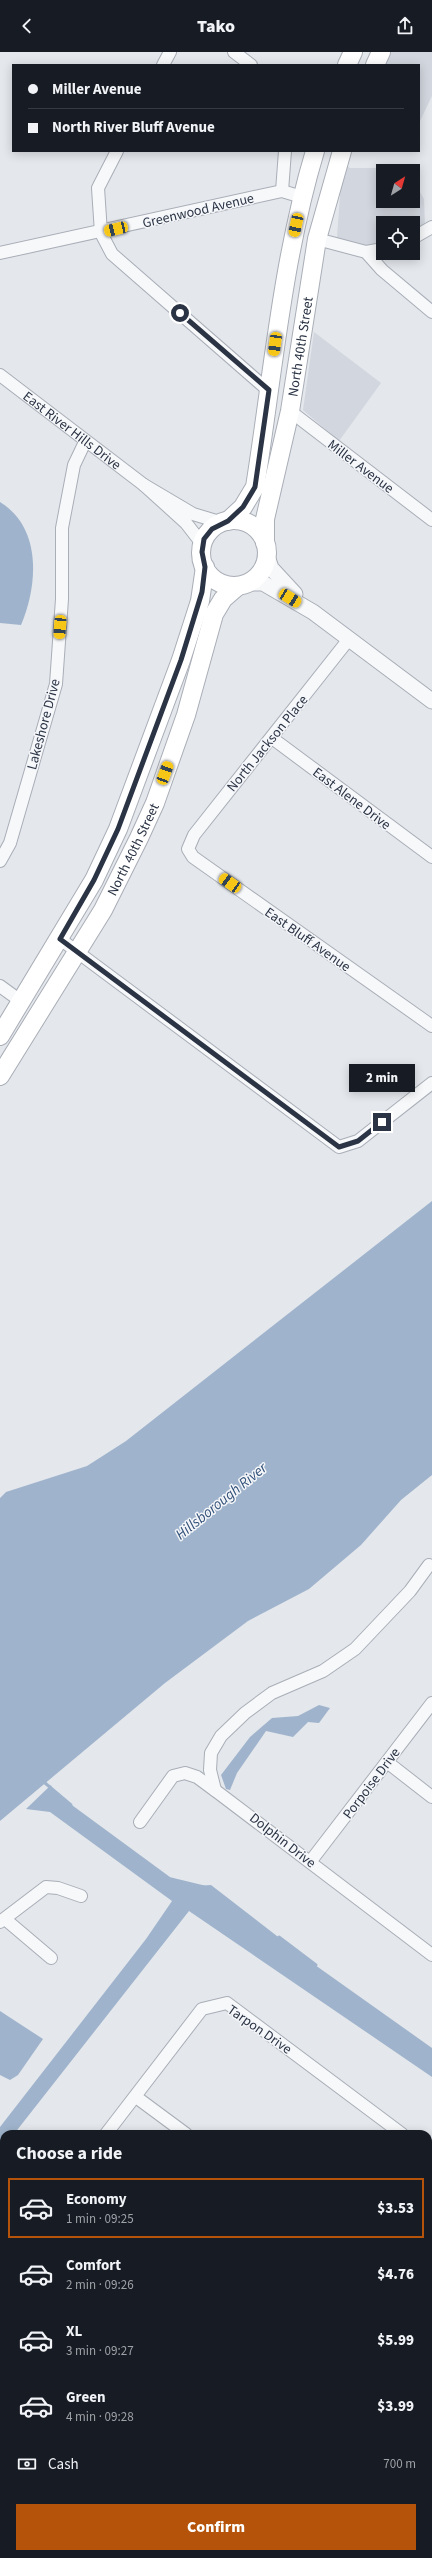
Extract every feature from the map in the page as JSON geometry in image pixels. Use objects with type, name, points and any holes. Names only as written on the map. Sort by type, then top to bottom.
[{"type":"main road","points":[[347,64],[353,52]]},
{"type":"main road","points":[[375,64],[381,52]]},
{"type":"main road","name":"North 40th Street","points":[[225,522],[243,507],[255,487],[284,282],[302,197],[315,152]]},
{"type":"main road","name":"North 40th Street","points":[[266,549],[265,519],[290,411],[317,239],[342,152]]},
{"type":"main road","points":[[241,521],[251,525],[259,533],[266,549],[260,573],[243,585],[226,585],[217,581],[205,567],[202,559],[203,545],[212,529],[225,522],[241,521]]},
{"type":"main road","name":"North 40th Street","points":[[0,1036],[60,939],[94,880],[118,829],[184,654],[200,601],[205,567]]},
{"type":"main road","name":"North 40th Street","points":[[0,1076],[103,910],[155,803],[186,715],[214,614],[223,599],[243,585]]},
{"type":"street","points":[[164,64],[170,52]]},
{"type":"street","points":[[234,52],[250,64]]},
{"type":"street","points":[[117,152],[98,188],[101,233],[112,254],[269,390]]},
{"type":"street","points":[[282,191],[285,152]]},
{"type":"street","name":"Greenwood Avenue","points":[[0,254],[101,233],[282,191],[302,197]]},
{"type":"street","points":[[420,234],[432,227]]},
{"type":"street","points":[[317,239],[366,252],[376,250]]},
{"type":"street","points":[[366,252],[382,270],[432,312]]},
{"type":"street","name":"East River Hills Drive","points":[[0,375],[85,442],[144,485],[193,514],[225,522]]},
{"type":"street","name":"Miller Avenue","points":[[290,411],[432,520]]},
{"type":"street","name":"Lakeshore Drive","points":[[0,861],[10,843],[56,684],[62,599],[62,528],[74,465],[85,442]]},
{"type":"street","name":"East River Hills Drive","points":[[144,485],[186,523],[203,545]]},
{"type":"street","points":[[266,549],[276,574],[313,612]]},
{"type":"street","points":[[243,585],[263,584],[313,612],[432,701]]},
{"type":"street","name":"North Jackson Place","points":[[188,849],[194,835],[349,639]]},
{"type":"street","name":"East Alene Drive","points":[[272,738],[432,857]]},
{"type":"street","name":"East Bluff Avenue","points":[[188,849],[192,857],[432,1026]]},
{"type":"street","points":[[60,939],[339,1147],[358,1141],[432,1082]]},
{"type":"street","points":[[0,986],[22,1002]]},
{"type":"street","points":[[215,1790],[210,1770],[211,1753],[221,1736],[244,1712],[272,1693],[323,1671],[355,1649],[410,1591],[429,1565]]},
{"type":"street","name":"Porpoise Drive","points":[[310,1862],[432,1703]]},
{"type":"street","points":[[387,1762],[432,1796]]},
{"type":"street","name":"Dolphin Drive","points":[[140,1822],[173,1776],[184,1773],[191,1775],[250,1814],[432,1955]]},
{"type":"street","points":[[51,1958],[2,1920],[46,1887],[58,1888],[81,1896]]},
{"type":"street","name":"Tarpon Drive","points":[[109,2130],[202,2009],[227,2003],[397,2130]]},
{"type":"street","points":[[136,2097],[181,2130]]},
{"type":"shaded area","points":[[387,52],[432,52],[432,96],[420,121],[420,64],[381,64]]},
{"type":"shaded area","points":[[345,165],[350,168],[376,168],[376,208],[420,208],[420,192],[424,199],[425,226],[420,228],[420,216],[376,216],[376,244],[366,246],[337,238],[342,168]]},
{"type":"shaded area","points":[[314,332],[381,383],[339,441],[303,410]]},
{"type":"water","points":[[0,502],[14,513],[23,527],[30,542],[33,558],[31,593],[21,625],[0,623]]},
{"type":"water","name":"Hillsborough River","points":[[432,1201],[432,1475],[401,1500],[361,1545],[309,1589],[248,1621],[165,1683],[0,1821],[0,1498],[6,1492],[87,1466],[126,1441]]},
{"type":"water","points":[[319,1705],[330,1708],[319,1723],[308,1722],[293,1737],[266,1731],[237,1773],[230,1790],[226,1789],[221,1775],[250,1737],[272,1718],[298,1716]]},
{"type":"water","points":[[51,1785],[52,1788],[65,1800],[174,1880],[195,1886],[211,1885],[308,1960],[432,2048],[432,2077],[189,1911],[17,2130],[0,2130],[0,2127],[146,1939],[172,1901],[50,1812],[26,1809]]},
{"type":"water","points":[[0,2011],[43,2039],[18,2075],[10,2080],[0,2075]]},
{"type":"waterway","points":[[45,1783],[71,1805]]},
{"type":"waterway","points":[[171,1879],[204,1887]]},
{"type":"waterway","points":[[279,1937],[316,1965]]},
{"type":"route","points":[[180,313],[269,390],[255,487],[250,499],[243,507],[228,521],[212,529],[204,539],[202,559],[205,567],[202,592],[181,660],[118,829],[94,880],[60,939],[339,1147],[358,1141],[382,1122]]}]
